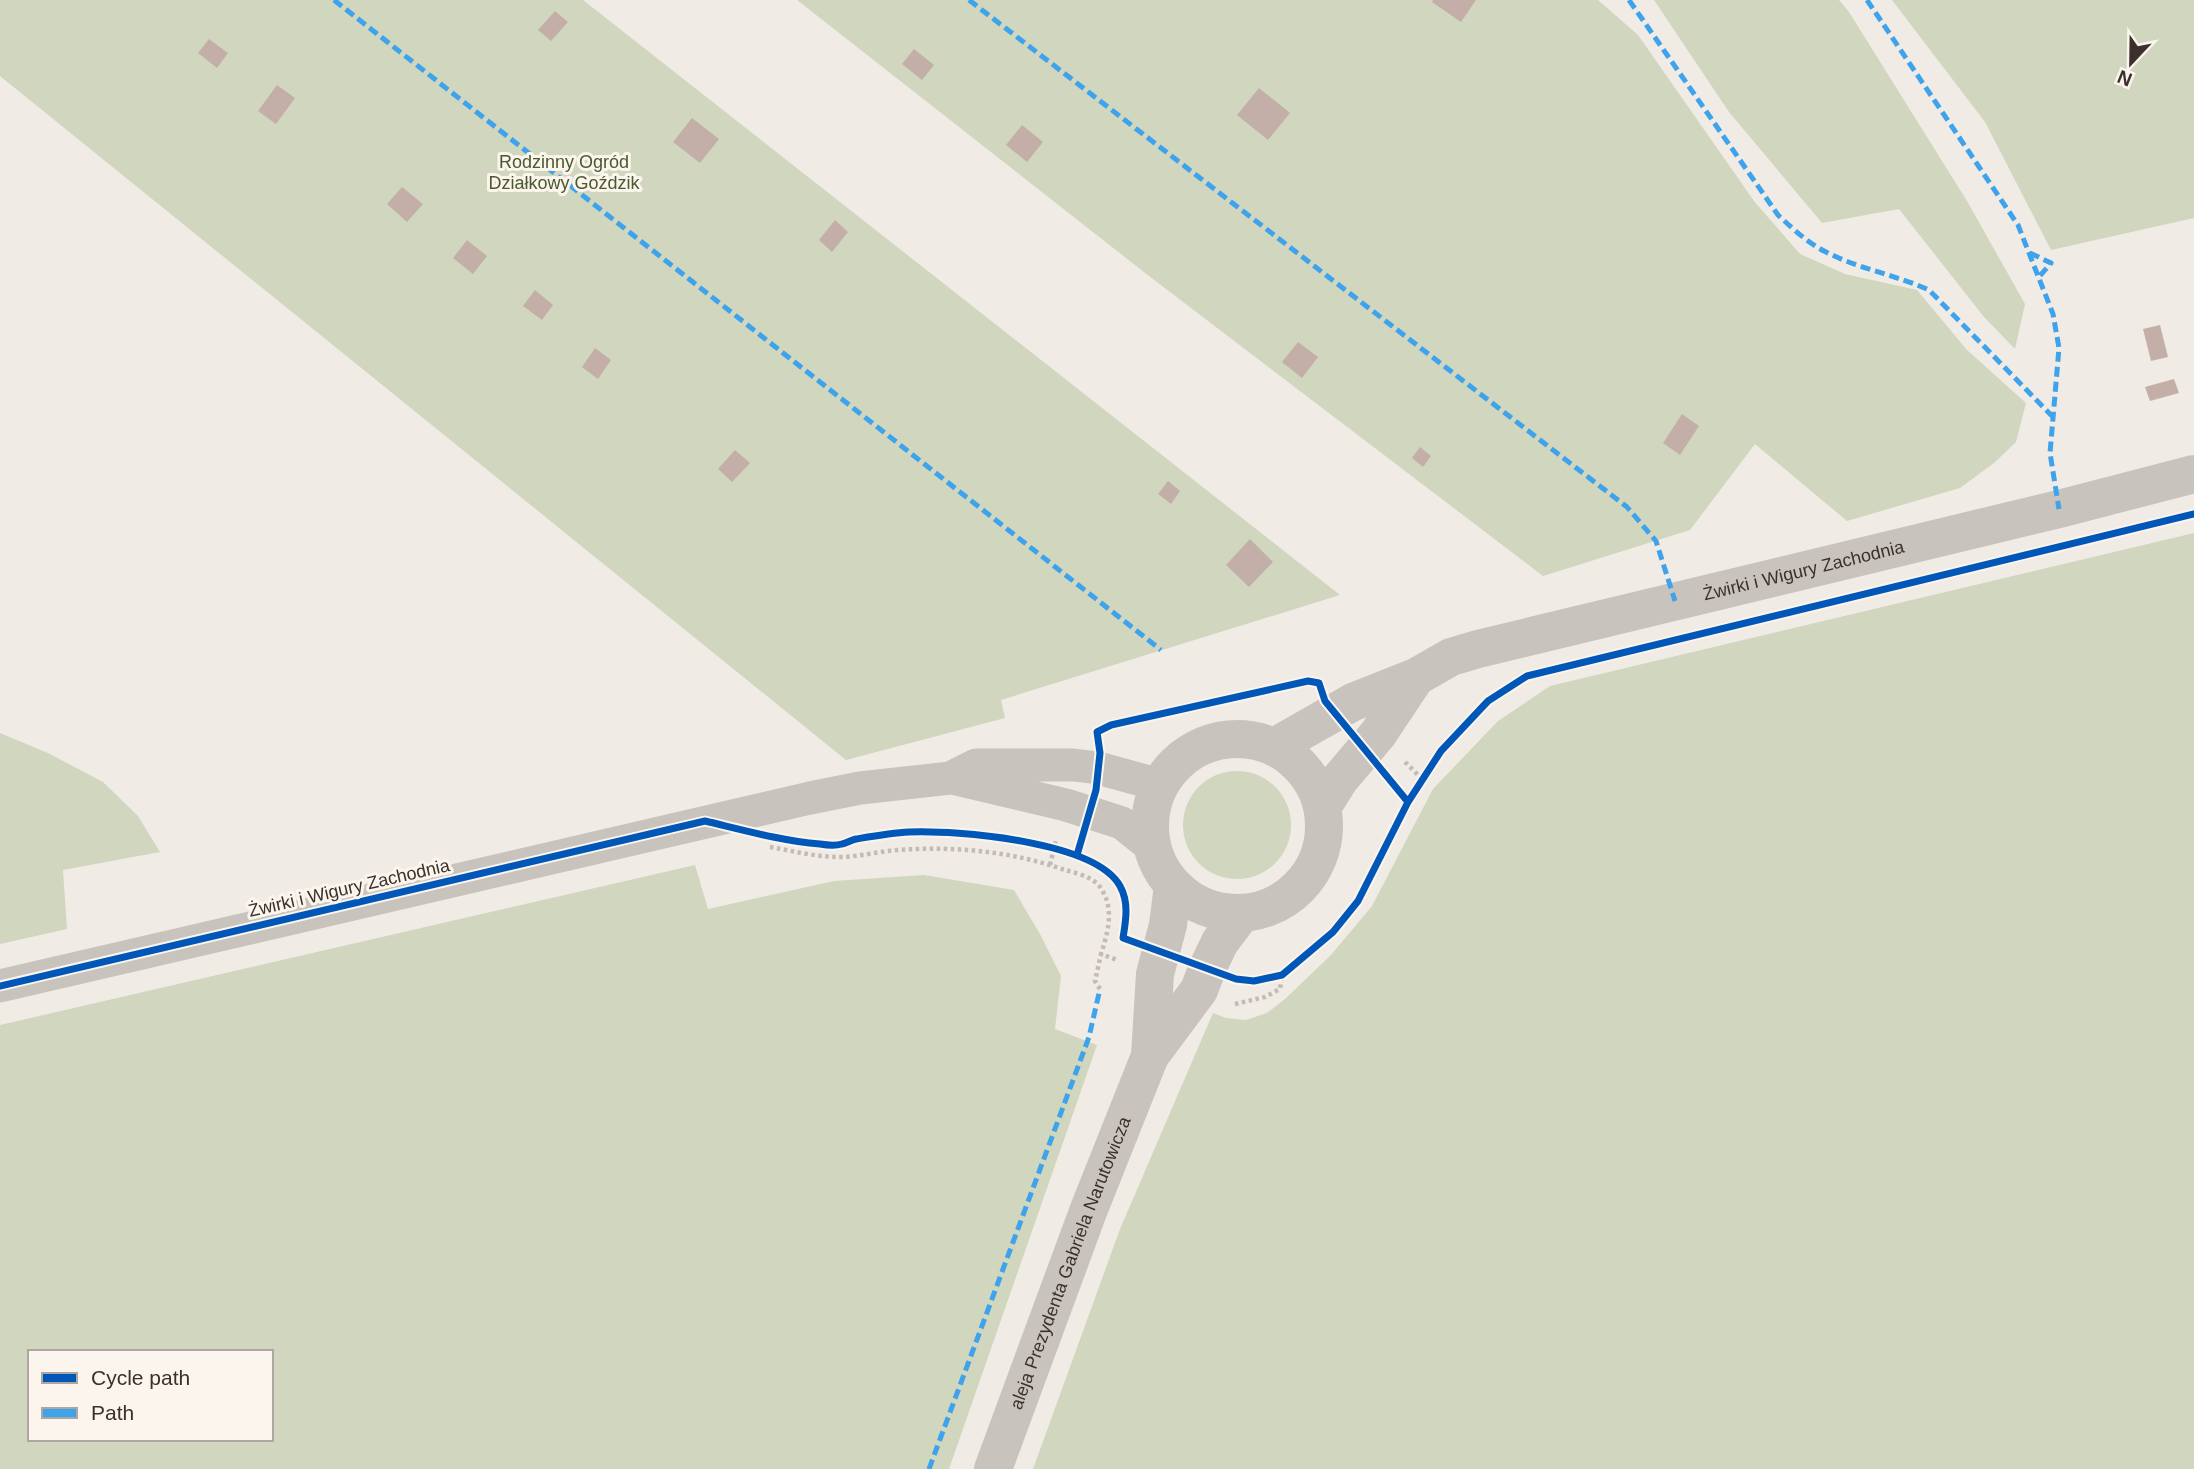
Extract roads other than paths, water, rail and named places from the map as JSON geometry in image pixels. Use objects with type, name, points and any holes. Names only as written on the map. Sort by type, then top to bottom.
[{"type":"street","name":"Żwirki i Wigury Zachodnia","points":[[1273,747],[1353,702],[1416,677],[1451,657],[2194,474]]},
{"type":"street","points":[[1323,806],[1340,779],[1378,734],[1416,677]]},
{"type":"street","points":[[1248,739],[1273,747],[1296,761],[1313,781],[1323,806],[1325,832],[1320,857],[1307,879],[1289,897],[1266,910],[1241,914],[1216,911],[1193,902],[1173,886],[1160,868],[1152,847],[1149,826],[1152,805],[1160,785],[1175,764],[1197,748],[1222,740],[1248,739]]},
{"type":"street","points":[[950,778],[976,765],[1074,765],[1098,768],[1160,785]]},
{"type":"street","name":"Żwirki i Wigury Zachodnia","points":[[0,986],[797,801],[860,788],[950,778]]},
{"type":"street","points":[[950,778],[1089,812],[1122,823],[1152,847]]},
{"type":"street","name":"aleja Prezydenta Gabriela Narutowicza","points":[[1150,1056],[1155,974],[1168,925],[1173,886]]},
{"type":"street","name":"aleja Prezydenta Gabriela Narutowicza","points":[[993,1469],[1089,1209],[1150,1056],[1199,990],[1220,942],[1241,914]]},
{"type":"park label","name":"Rodzinny Ogród Działkowy Goździk","points":[[564,172]]}]
